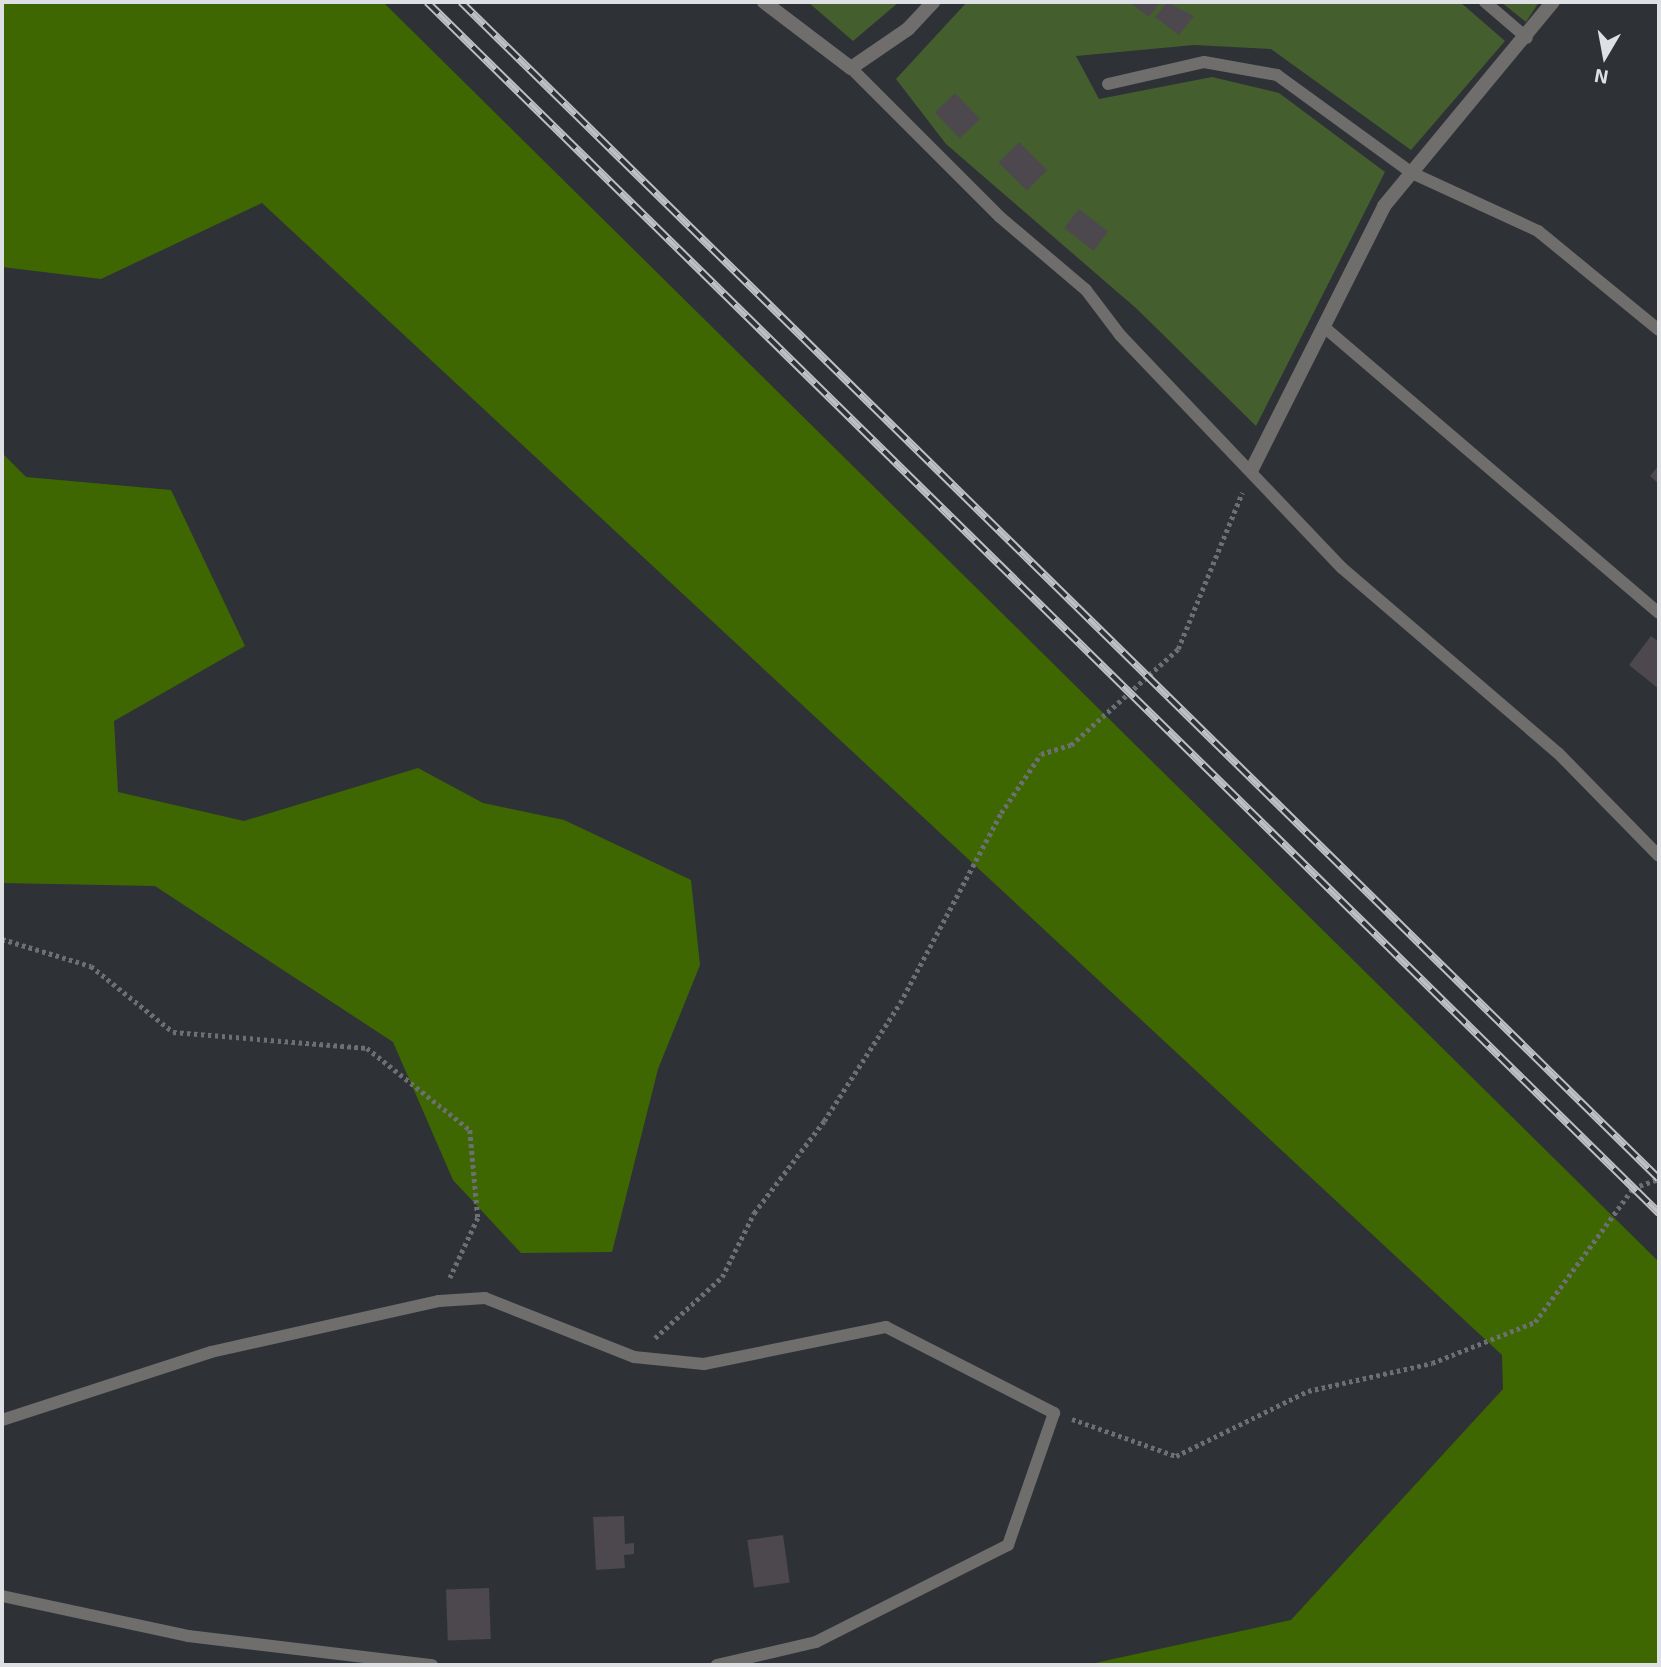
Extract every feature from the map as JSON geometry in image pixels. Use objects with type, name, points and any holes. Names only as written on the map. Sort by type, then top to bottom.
[{"type":"street","points":[[764,2],[851,68],[908,29],[933,2]]},
{"type":"street","points":[[1252,470],[1384,206],[1527,38],[1553,2]]},
{"type":"lane","points":[[1485,2],[1527,38]]},
{"type":"lane","points":[[1108,83],[1204,62],[1278,75],[1412,173],[1538,231],[1659,330]]},
{"type":"lane","points":[[851,68],[1000,217],[1086,290],[1120,335],[1252,470],[1342,568],[1558,752],[1659,856]]},
{"type":"lane","points":[[1324,327],[1659,613]]},
{"type":"lane","points":[[2,1420],[211,1352],[439,1301],[485,1298],[634,1357],[704,1364],[886,1327],[1054,1413],[1008,1545],[816,1642],[717,1665]]},
{"type":"lane","points":[[2,1595],[188,1636],[432,1665]]},
{"type":"path","points":[[634,1357],[722,1277],[754,1213],[824,1121],[900,1003],[995,824],[1041,754],[1081,737],[1178,649],[1252,470]]},
{"type":"path","points":[[2,939],[91,966],[173,1032],[367,1048],[471,1130],[478,1219],[439,1301]]},
{"type":"path","points":[[1054,1413],[1176,1456],[1308,1391],[1432,1363],[1535,1322],[1633,1188],[1659,1180]]},
{"type":"green space","points":[[2,2],[383,2],[1659,1262],[1659,1665],[1086,1665],[1291,1620],[1503,1389],[1502,1355],[262,203],[101,279],[2,267]]},
{"type":"green space","points":[[808,2],[899,2],[853,41]]},
{"type":"green space","points":[[967,2],[1460,2],[1505,41],[1411,150],[1271,49],[1194,45],[1076,56],[1099,99],[1212,77],[1279,93],[1385,172],[1256,426],[1137,309],[946,144],[896,79]]},
{"type":"green space","points":[[1501,2],[1539,2],[1526,22]]},
{"type":"green space","points":[[2,453],[26,477],[171,490],[245,646],[114,721],[118,792],[244,821],[418,768],[483,803],[564,820],[691,880],[700,965],[658,1069],[612,1252],[521,1253],[453,1180],[393,1042],[155,886],[2,883]]},
{"type":"building","points":[[1129,2],[1160,2],[1149,17]]},
{"type":"building","points":[[1167,2],[1194,16],[1179,35],[1155,17]]},
{"type":"building","points":[[955,93],[980,119],[960,138],[935,112]]},
{"type":"building","points":[[1019,142],[1047,170],[1027,191],[998,163]]},
{"type":"building","points":[[1079,209],[1108,232],[1093,251],[1064,228]]},
{"type":"building","points":[[1659,465],[1659,484],[1650,476]]},
{"type":"building","points":[[1651,636],[1659,642],[1659,689],[1629,665]]},
{"type":"building","points":[[624,1516],[625,1544],[634,1543],[634,1554],[624,1555],[625,1568],[596,1570],[593,1517]]},
{"type":"building","points":[[783,1535],[790,1583],[754,1588],[747,1540]]},
{"type":"building","points":[[489,1588],[491,1639],[448,1640],[446,1590]]},
{"type":"railway","points":[[427,2],[1659,1213]]},
{"type":"railway","points":[[461,2],[1659,1179]]}]
